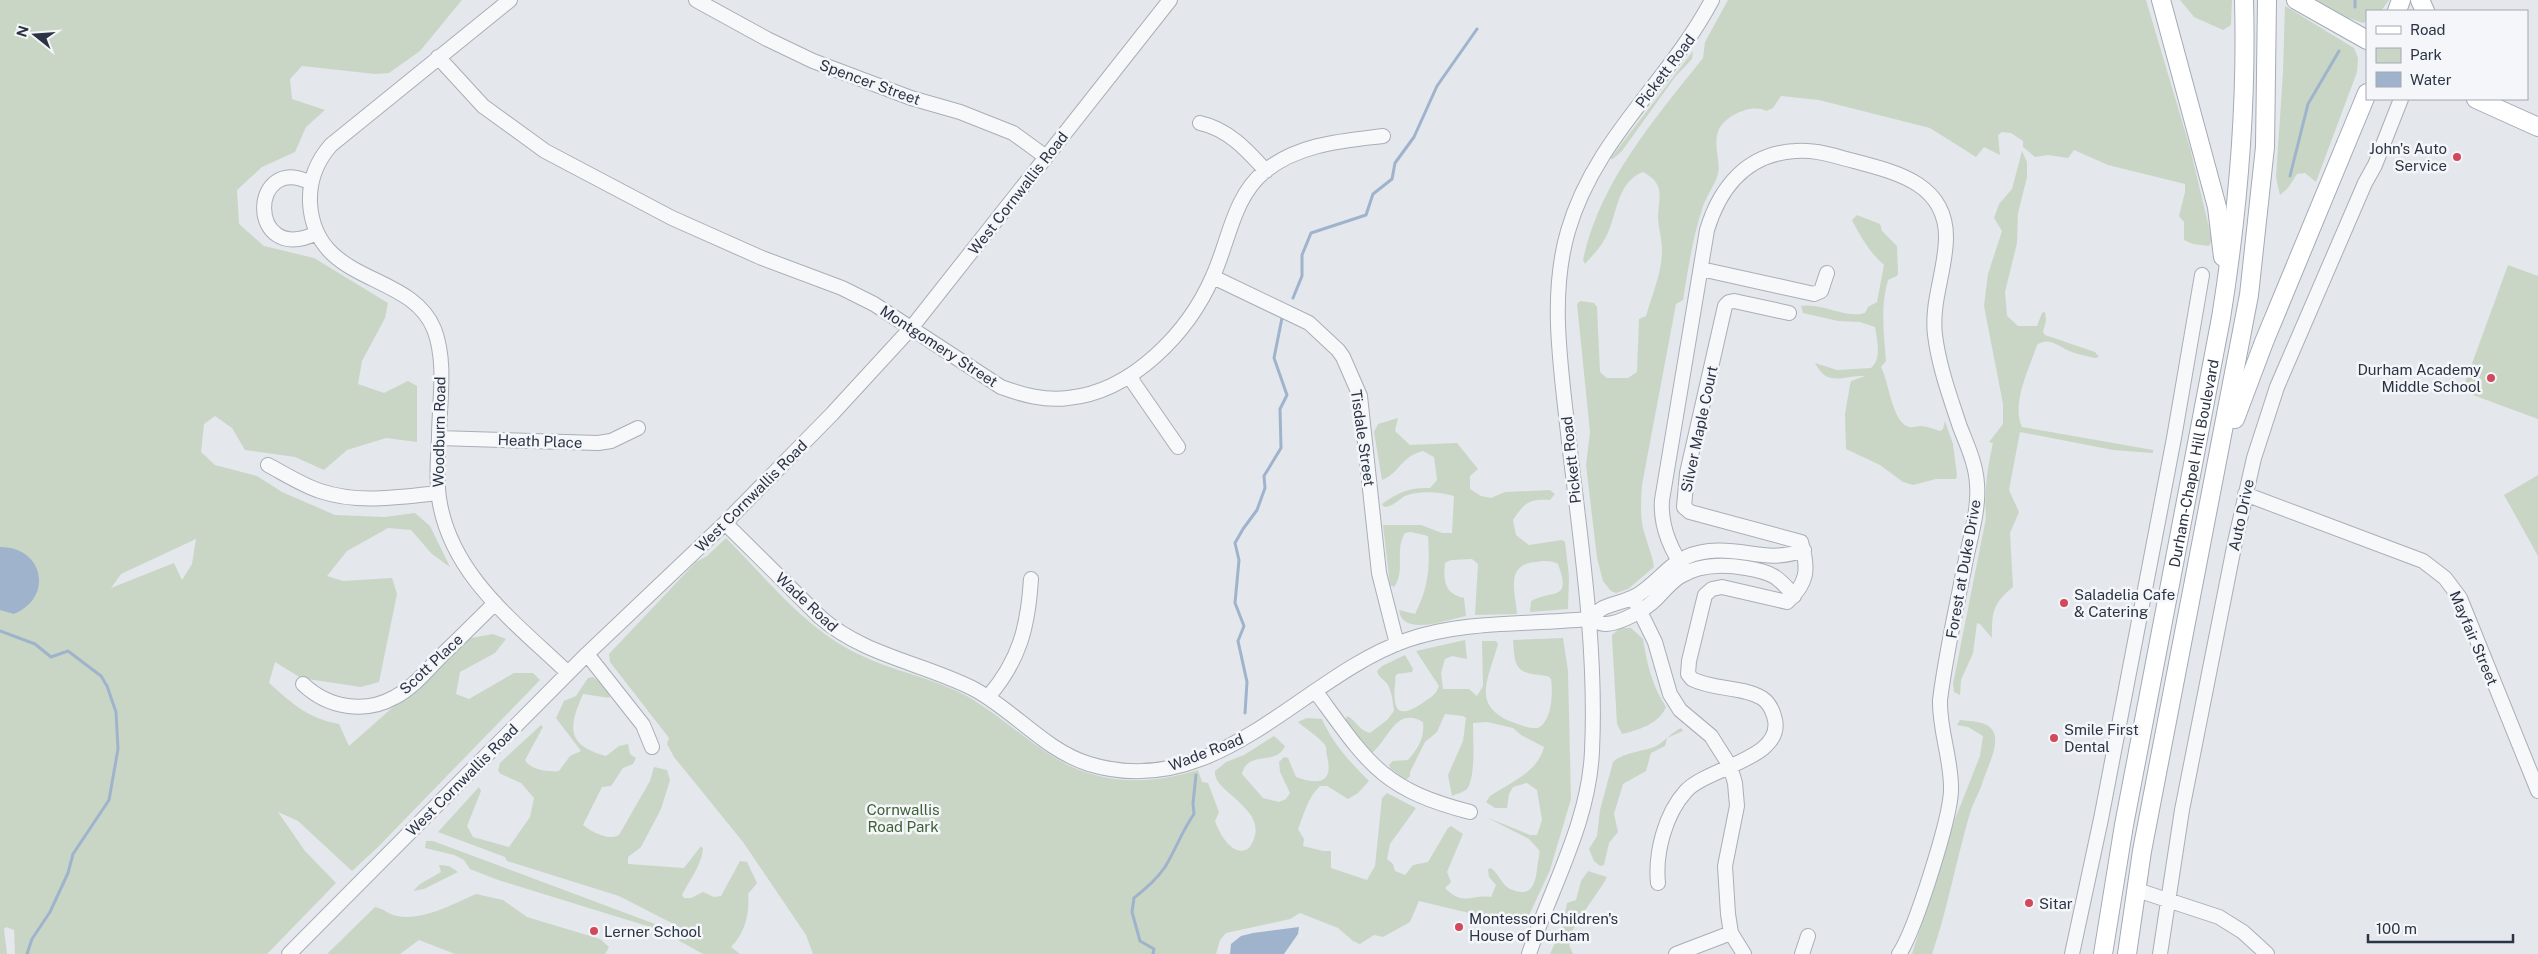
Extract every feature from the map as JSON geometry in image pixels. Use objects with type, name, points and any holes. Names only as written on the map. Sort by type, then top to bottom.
[{"type":"main road","points":[[2161,0],[2220,224],[2223,257],[2222,318]]},
{"type":"main road","name":"Durham-Chapel Hill Boulevard","points":[[2103,954],[2122,835],[2222,318],[2238,201],[2242,148],[2245,42],[2244,0]]},
{"type":"main road","name":"Durham-Chapel Hill Boulevard","points":[[2127,954],[2137,890],[2249,295],[2261,193],[2267,93],[2267,0]]},
{"type":"main road","points":[[2297,0],[2365,38]]},
{"type":"main road","points":[[2219,461],[2255,364],[2366,95]]},
{"type":"main road","points":[[2478,100],[2503,113],[2538,127]]},
{"type":"main road","points":[[2487,100],[2503,113]]},
{"type":"main road","points":[[2137,890],[2127,884],[2125,874],[2148,740],[2149,731],[2145,718]]},
{"type":"street","name":"Woodburn Road","points":[[510,0],[331,145],[315,170],[310,183],[311,214],[317,233],[337,258],[410,300],[431,323],[438,345],[440,367],[438,493],[446,529],[458,557],[480,588],[568,674]]},
{"type":"street","name":"Spencer Street","points":[[696,0],[767,40],[813,61],[910,98],[960,112],[1013,133],[1046,157]]},
{"type":"street","name":"West Cornwallis Road","points":[[289,954],[587,654],[725,522],[808,439],[912,327],[1170,0]]},
{"type":"street","name":"Pickett Road","points":[[1529,954],[1586,800],[1590,776],[1593,727],[1592,665],[1561,368],[1558,306],[1562,252],[1576,206],[1588,177],[1623,126],[1684,48],[1712,0]]},
{"type":"street","name":"Montgomery Street","points":[[438,57],[476,100],[545,151],[672,218],[762,258],[855,294],[912,327],[992,382],[1032,396],[1062,399],[1088,395],[1115,384],[1132,374],[1146,364],[1182,326],[1213,277],[1235,215],[1253,184],[1266,171],[1298,152],[1320,144],[1383,136]]},
{"type":"street","name":"Auto Drive","points":[[2160,954],[2182,810],[2245,494],[2265,423],[2277,387],[2365,183],[2375,165],[2401,100]]},
{"type":"street","points":[[1200,123],[1218,127],[1245,149],[1266,171]]},
{"type":"street","name":"Forest at Duke Drive","points":[[1687,573],[1678,561],[1666,534],[1662,517],[1662,500],[1707,230],[1716,204],[1725,188],[1745,170],[1766,158],[1786,152],[1820,152],[1908,177],[1932,197],[1944,221],[1945,252],[1936,294],[1934,325],[1937,353],[1946,386],[1972,460],[1977,487],[1972,529],[1940,700],[1942,726],[1951,778],[1948,815],[1911,930],[1899,954]]},
{"type":"street","points":[[310,183],[296,176],[288,176],[276,182],[266,194],[263,215],[271,229],[283,237],[298,240],[317,233]]},
{"type":"street","points":[[1701,269],[1814,294],[1821,291],[1827,273]]},
{"type":"street","points":[[2072,954],[2102,811],[2174,438],[2202,275]]},
{"type":"street","name":"Tisdale Street","points":[[1213,277],[1303,319],[1321,333],[1343,357],[1360,396],[1379,573],[1384,598],[1397,635],[1397,644]]},
{"type":"street","name":"Silver Maple Court","points":[[1789,313],[1734,300],[1725,306],[1687,472],[1684,507],[1690,512],[1801,542],[1804,550]]},
{"type":"street","points":[[1132,374],[1133,382],[1178,447]]},
{"type":"street","name":"Heath Place","points":[[438,438],[598,443],[611,440],[638,428]]},
{"type":"street","points":[[268,465],[304,484],[337,496],[379,499],[438,493]]},
{"type":"street","name":"Mayfair Street","points":[[2245,494],[2415,558],[2445,578],[2460,598],[2538,791]]},
{"type":"street","name":"Wade Road","points":[[725,522],[820,617],[836,630],[872,650],[947,677],[988,697],[1053,746],[1071,756],[1113,770],[1146,771],[1187,762],[1228,747],[1284,715],[1316,692],[1381,651],[1397,644],[1433,633],[1464,628],[1587,619]]},
{"type":"street","points":[[1587,619],[1605,624],[1627,617],[1637,603],[1678,561],[1708,551],[1732,550],[1780,558],[1804,550],[1807,561],[1805,578],[1800,590],[1787,602],[1722,587],[1712,589],[1705,595],[1689,661],[1688,674],[1699,683],[1763,698],[1772,709],[1776,722],[1773,737],[1765,749],[1700,780],[1688,788],[1677,802],[1660,849],[1658,883]]},
{"type":"street","points":[[1637,603],[1656,600],[1670,584],[1687,573],[1715,566],[1732,566],[1769,572],[1783,582],[1794,596]]},
{"type":"street","points":[[988,697],[1016,656],[1023,639],[1029,610],[1031,579]]},
{"type":"street","name":"Scott Place","points":[[303,684],[317,695],[342,705],[362,707],[383,703],[407,690],[496,603]]},
{"type":"street","points":[[1637,603],[1655,642],[1670,694],[1680,710],[1712,736],[1730,766],[1737,800],[1725,866],[1728,914],[1731,933],[1744,954]]},
{"type":"street","points":[[587,654],[643,725],[652,747]]},
{"type":"street","points":[[1316,692],[1358,750],[1386,777],[1419,797],[1470,812]]},
{"type":"street","points":[[2137,890],[2219,917],[2243,932],[2268,954]]},
{"type":"street","points":[[1676,954],[1731,933]]},
{"type":"street","points":[[1802,954],[1808,936]]},
{"type":"green space","points":[[0,0],[462,0],[420,51],[389,73],[375,74],[302,66],[290,79],[292,99],[325,110],[306,127],[295,152],[262,167],[237,190],[239,224],[264,246],[314,258],[388,303],[385,318],[362,361],[358,384],[384,393],[408,381],[417,386],[417,442],[386,438],[347,450],[324,470],[295,457],[245,450],[232,428],[215,416],[204,424],[201,452],[215,465],[257,476],[282,492],[335,515],[385,517],[415,513],[430,526],[450,567],[432,554],[411,530],[388,528],[347,551],[327,576],[343,581],[392,578],[397,594],[379,682],[361,687],[301,678],[275,662],[269,683],[293,704],[309,714],[339,724],[349,746],[471,638],[493,634],[506,639],[495,653],[460,672],[456,694],[469,699],[514,673],[533,673],[540,680],[378,847],[352,871],[298,821],[278,812],[305,851],[336,883],[267,954],[15,954],[14,930],[6,927],[4,929],[7,954],[0,954]],"holes":[[[196,539],[192,564],[182,580],[174,563],[111,588],[121,574]]]},
{"type":"green space","points":[[1728,0],[2146,0],[2190,148],[2212,240],[2209,246],[2193,244],[2184,240],[2184,222],[2179,216],[2185,184],[2108,165],[2074,150],[2068,158],[2048,155],[2035,157],[2023,147],[2023,141],[2011,133],[2002,132],[1998,135],[2000,155],[1984,147],[1976,157],[1930,128],[1819,100],[1781,96],[1773,108],[1766,111],[1760,109],[1746,110],[1732,116],[1721,126],[1718,132],[1716,143],[1719,164],[1718,174],[1699,217],[1683,300],[1676,304],[1642,485],[1642,523],[1654,567],[1628,589],[1616,593],[1611,591],[1603,581],[1597,558],[1586,465],[1590,432],[1577,304],[1580,301],[1594,303],[1597,307],[1600,372],[1607,378],[1628,378],[1637,372],[1639,319],[1646,316],[1662,259],[1662,243],[1658,219],[1660,192],[1651,177],[1643,172],[1627,184],[1603,242],[1585,264],[1583,260],[1591,231],[1602,204],[1616,178],[1648,128],[1703,58],[1705,42]]},
{"type":"green space","points":[[2180,0],[2232,0],[2231,25],[2223,30],[2194,17]]},
{"type":"green space","points":[[2315,0],[2389,0],[2382,10],[2366,10],[2366,22],[2363,23],[2346,17]]},
{"type":"green space","points":[[2285,6],[2354,48],[2358,58],[2357,72],[2316,182],[2305,173],[2297,174],[2288,188],[2280,195],[2276,177]]},
{"type":"green space","points":[[1693,51],[1692,59],[1675,77],[1622,151],[1613,159],[1610,159]]},
{"type":"green space","points":[[2022,151],[2027,162],[2027,177],[2018,213],[2017,243],[2005,292],[2007,316],[2018,326],[2037,326],[2042,313],[2045,312],[2046,320],[2043,332],[2045,335],[2095,352],[2099,357],[2095,358],[2077,354],[2049,342],[2037,345],[2022,386],[2019,418],[2022,427],[2153,450],[2153,453],[2113,450],[2020,432],[2009,490],[2019,512],[2010,533],[2013,587],[1997,604],[1993,615],[1992,638],[1977,623],[1973,653],[1961,680],[1960,695],[1954,692],[1953,684],[1986,518],[1986,480],[1993,443],[1989,442],[2003,424],[2003,404],[1984,306],[1988,274],[2002,231],[1994,218],[1999,204],[2012,189]]},
{"type":"green space","points":[[1857,215],[1880,224],[1882,231],[1897,246],[1898,273],[1897,276],[1888,280],[1884,301],[1883,321],[1886,361],[1881,367],[1895,410],[1903,424],[1909,427],[1922,426],[1940,431],[1943,429],[1945,421],[1953,444],[1956,479],[1936,479],[1913,485],[1903,482],[1880,465],[1846,449],[1845,414],[1851,381],[1865,376],[1830,378],[1820,371],[1815,363],[1837,370],[1871,368],[1877,360],[1878,354],[1875,327],[1860,322],[1838,321],[1803,313],[1801,306],[1817,306],[1857,314],[1865,313],[1868,307],[1877,302],[1884,265],[1870,250],[1855,226],[1852,220]]},
{"type":"green space","points":[[2508,265],[2538,276],[2538,419],[2462,391]]},
{"type":"green space","points":[[1398,418],[1395,431],[1410,445],[1457,443],[1478,469],[1470,476],[1470,489],[1481,496],[1491,498],[1505,492],[1550,490],[1555,494],[1550,500],[1537,500],[1524,505],[1513,520],[1516,535],[1529,545],[1562,540],[1565,542],[1569,576],[1568,609],[1530,612],[1531,601],[1558,592],[1563,584],[1558,564],[1544,561],[1526,564],[1516,573],[1514,588],[1517,614],[1475,615],[1478,564],[1472,559],[1451,560],[1445,563],[1445,581],[1449,590],[1464,598],[1466,616],[1426,625],[1408,623],[1402,618],[1399,610],[1415,614],[1420,604],[1428,576],[1428,536],[1411,532],[1405,533],[1400,546],[1399,574],[1394,587],[1390,585],[1383,525],[1421,525],[1442,533],[1452,533],[1454,496],[1423,492],[1405,496],[1393,505],[1384,507],[1382,504],[1393,496],[1410,489],[1430,488],[1437,480],[1434,457],[1423,451],[1410,457],[1393,473],[1382,480],[1374,432],[1378,424]]},
{"type":"green space","points":[[2538,475],[2538,556],[2504,495]]},
{"type":"green space","name":"Cornwallis Road Park","points":[[726,538],[786,601],[819,630],[837,642],[883,665],[939,683],[965,695],[1049,754],[1067,764],[1085,772],[1122,780],[1160,779],[1198,770],[1202,782],[1208,783],[1219,812],[1215,821],[1223,838],[1238,850],[1249,848],[1255,835],[1255,823],[1241,804],[1223,787],[1217,779],[1215,771],[1226,762],[1244,755],[1274,736],[1285,746],[1281,752],[1275,756],[1250,762],[1245,766],[1242,774],[1263,798],[1279,802],[1286,799],[1290,793],[1280,772],[1279,762],[1284,757],[1288,758],[1296,777],[1317,781],[1326,777],[1329,765],[1326,746],[1298,722],[1307,718],[1322,719],[1337,745],[1369,781],[1358,793],[1348,799],[1327,786],[1320,786],[1309,800],[1298,829],[1304,839],[1303,846],[1331,851],[1331,868],[1367,880],[1375,866],[1382,798],[1387,793],[1416,808],[1390,844],[1387,859],[1393,864],[1395,871],[1405,875],[1413,865],[1428,862],[1451,826],[1463,834],[1447,872],[1451,882],[1445,888],[1457,897],[1467,899],[1491,897],[1496,885],[1489,877],[1488,869],[1491,868],[1510,889],[1525,892],[1533,886],[1539,850],[1529,839],[1486,817],[1530,835],[1537,835],[1542,820],[1537,790],[1527,783],[1513,787],[1509,794],[1507,808],[1495,808],[1486,802],[1490,796],[1530,770],[1541,756],[1544,747],[1521,735],[1513,728],[1487,722],[1473,723],[1473,757],[1470,783],[1466,790],[1452,796],[1448,775],[1463,741],[1466,718],[1445,714],[1437,732],[1425,742],[1410,772],[1410,776],[1406,780],[1390,768],[1389,765],[1393,761],[1408,760],[1412,756],[1422,738],[1423,722],[1413,718],[1399,721],[1371,754],[1365,749],[1345,721],[1347,716],[1363,730],[1370,733],[1387,720],[1394,711],[1392,696],[1388,685],[1379,676],[1377,671],[1382,666],[1405,655],[1413,669],[1412,672],[1396,675],[1394,695],[1397,707],[1404,711],[1424,702],[1435,694],[1439,686],[1416,651],[1465,640],[1467,659],[1452,656],[1445,659],[1441,673],[1443,689],[1469,689],[1477,696],[1483,686],[1482,641],[1496,641],[1498,644],[1487,679],[1487,699],[1491,707],[1499,715],[1512,722],[1538,728],[1543,724],[1549,713],[1552,692],[1551,679],[1548,676],[1525,672],[1518,666],[1514,655],[1513,640],[1563,638],[1568,671],[1571,799],[1550,870],[1525,924],[1504,918],[1490,918],[1419,901],[1410,922],[1383,937],[1374,935],[1360,944],[1353,941],[1338,928],[1300,913],[1290,919],[1226,933],[1220,940],[1216,954],[813,954],[806,935],[743,842],[674,757],[667,744],[669,738],[610,662],[609,654],[696,562],[707,556]]},
{"type":"green space","points":[[1620,628],[1631,628],[1643,639],[1651,674],[1657,691],[1666,707],[1663,713],[1653,722],[1622,734],[1617,724],[1612,638],[1612,635]]},
{"type":"green space","points":[[593,677],[606,687],[610,698],[583,694],[573,725],[577,740],[583,746],[606,756],[619,746],[628,744],[630,754],[636,758],[633,764],[623,768],[611,786],[602,787],[583,825],[595,833],[605,836],[615,837],[619,835],[650,781],[654,767],[667,770],[670,780],[661,809],[641,847],[628,857],[628,864],[684,868],[701,846],[703,849],[700,861],[682,895],[684,898],[691,898],[703,892],[714,897],[721,896],[740,861],[747,862],[757,883],[748,894],[746,922],[740,935],[731,947],[740,954],[703,954],[660,930],[498,880],[470,869],[464,860],[454,855],[425,848],[426,841],[433,841],[679,933],[689,932],[619,896],[507,861],[505,857],[438,832],[479,787],[481,791],[467,826],[473,837],[509,847],[530,817],[534,798],[521,783],[498,771],[500,763],[541,725],[543,727],[525,760],[531,766],[545,771],[559,771],[570,756],[581,751],[556,718],[564,701],[576,696],[588,678]]},
{"type":"green space","points":[[1960,720],[1979,722],[1992,729],[1995,738],[1994,750],[1970,813],[1943,919],[1932,954],[1912,954],[1955,819],[1980,756],[1983,736],[1968,727],[1957,725]]},
{"type":"green space","points":[[1681,728],[1683,731],[1667,738],[1665,746],[1651,753],[1646,771],[1623,784],[1614,814],[1618,832],[1609,843],[1604,865],[1600,866],[1594,861],[1589,849],[1597,836],[1600,810],[1613,762],[1618,758],[1654,747]]},
{"type":"green space","points":[[439,865],[449,866],[458,872],[424,889],[413,891],[420,884],[441,872]]},
{"type":"green space","points":[[1588,871],[1607,877],[1574,928],[1569,942],[1573,954],[1550,954],[1563,925],[1567,903],[1576,900],[1581,881]]},
{"type":"green space","points":[[476,894],[503,900],[527,917],[600,939],[609,947],[605,954],[455,954],[419,940],[400,954],[327,954],[375,907],[397,916],[417,916],[438,911]]},
{"type":"water","points":[[0,547],[15,549],[26,555],[34,564],[39,574],[39,585],[35,596],[27,606],[14,614],[0,610]]},
{"type":"water","points":[[1299,927],[1298,934],[1284,954],[1230,954],[1231,944],[1241,936]]},
{"type":"waterway","points":[[2355,0],[2355,7]]},
{"type":"waterway","points":[[1293,298],[1302,276],[1302,255],[1311,233],[1366,215],[1373,194],[1392,179],[1395,163],[1414,137],[1437,86],[1477,29]]},
{"type":"waterway","points":[[2290,176],[2308,104],[2339,51]]},
{"type":"waterway","points":[[1245,713],[1247,682],[1238,641],[1244,626],[1235,603],[1239,560],[1235,543],[1257,510],[1265,488],[1264,476],[1281,448],[1280,409],[1287,395],[1274,358],[1282,318]]},
{"type":"waterway","points":[[0,631],[35,644],[51,657],[68,651],[101,676],[107,686],[116,712],[118,749],[109,800],[73,854],[68,873],[50,912],[32,939],[27,954]]},
{"type":"waterway","points":[[1153,954],[1154,949],[1140,941],[1132,912],[1134,898],[1165,867],[1194,814],[1193,803],[1196,775]]},
{"type":"place","name":"John's Auto Service","points":[[2457,157]]},
{"type":"place","name":"Durham Academy Middle School","points":[[2491,378]]},
{"type":"place","name":"Saladelia Cafe & Catering","points":[[2064,603]]},
{"type":"place","name":"Smile First Dental","points":[[2054,738]]},
{"type":"place","name":"Sitar","points":[[2029,903]]},
{"type":"place","name":"Montessori Children's House of Durham","points":[[1459,927]]},
{"type":"place","name":"Lerner School","points":[[594,931]]}]
